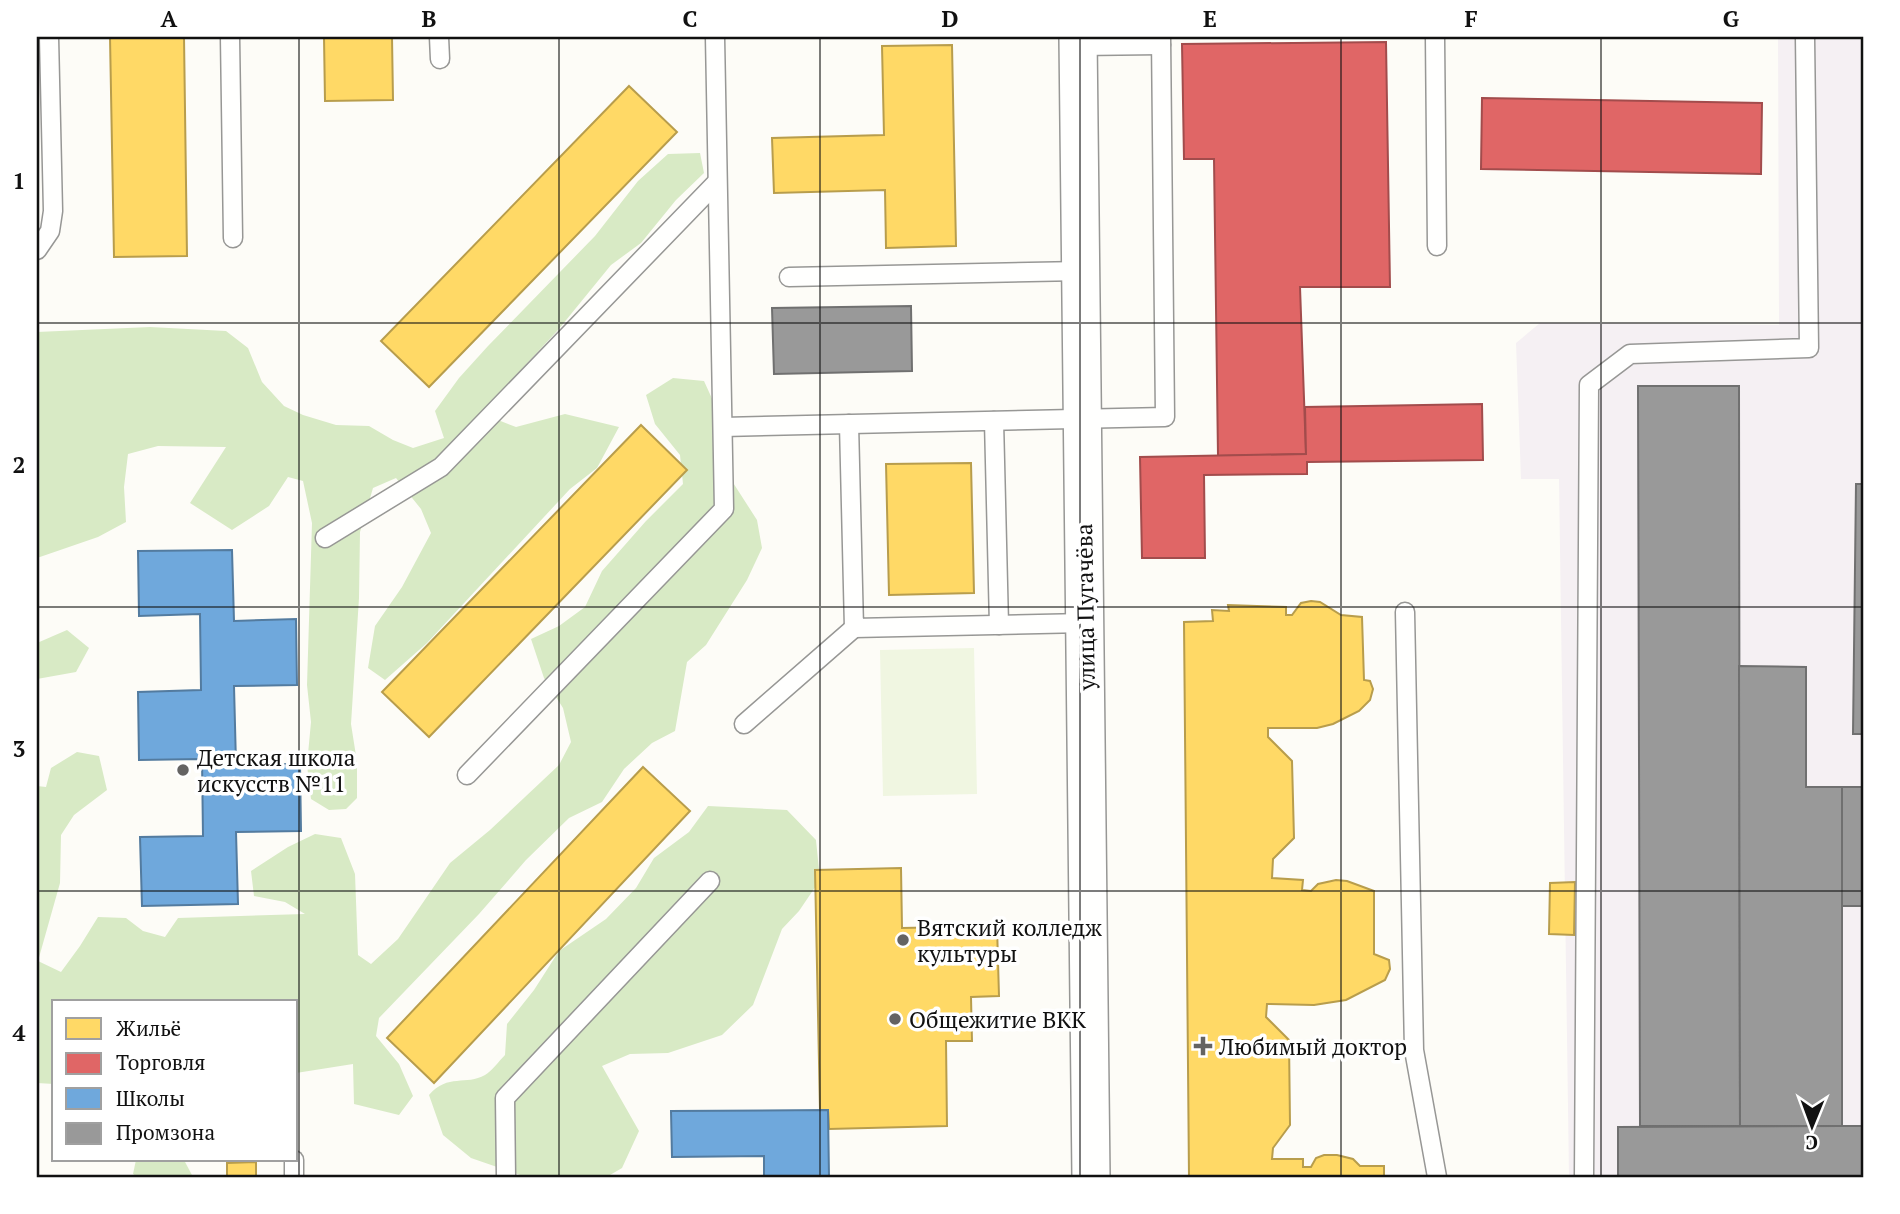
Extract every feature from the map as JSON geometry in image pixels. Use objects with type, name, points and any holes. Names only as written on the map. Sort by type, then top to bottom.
[{"type":"street","name":"улица Пугачёва","points":[[1078,41],[1091,1177]]},
{"type":"lane","points":[[37,250],[50,231],[54,211],[49,37]]},
{"type":"lane","points":[[230,37],[233,238]]},
{"type":"lane","points":[[439,37],[440,58]]},
{"type":"lane","points":[[467,775],[724,509],[715,37]]},
{"type":"lane","points":[[1435,37],[1437,246]]},
{"type":"lane","points":[[1584,1177],[1588,385],[1630,354],[1809,348],[1805,37]]},
{"type":"lane","points":[[723,427],[1165,417],[1161,41],[1078,41]]},
{"type":"lane","points":[[324,538],[441,467],[718,182]]},
{"type":"lane","points":[[789,277],[1081,271]]},
{"type":"lane","points":[[995,421],[999,625]]},
{"type":"lane","points":[[849,424],[854,628]]},
{"type":"lane","points":[[1405,612],[1414,1050],[1437,1177]]},
{"type":"lane","points":[[744,724],[854,628],[1085,623]]},
{"type":"lane","points":[[506,1177],[505,1098],[710,881]]},
{"type":"shaded area","points":[[1778,37],[1863,37],[1863,1177],[1569,1177],[1559,479],[1521,479],[1516,343],[1540,323],[1779,325]]},
{"type":"green space","points":[[700,153],[704,173],[676,200],[641,243],[611,265],[558,330],[491,402],[498,420],[516,427],[565,414],[619,427],[597,468],[570,489],[427,643],[385,680],[368,668],[375,626],[402,587],[431,533],[421,509],[396,478],[373,488],[360,532],[351,724],[357,762],[357,798],[346,809],[329,810],[311,799],[307,765],[311,722],[307,685],[312,523],[303,481],[288,477],[269,506],[232,530],[190,503],[226,447],[158,446],[128,454],[124,487],[126,522],[98,537],[37,558],[37,332],[150,327],[226,331],[248,348],[262,382],[284,406],[336,425],[369,426],[413,448],[444,438],[435,411],[459,378],[595,236],[638,181],[668,154]]},
{"type":"green space","points":[[673,378],[704,381],[729,436],[721,464],[757,520],[762,548],[747,580],[706,645],[687,662],[675,731],[652,743],[624,769],[602,802],[569,818],[526,860],[479,914],[379,1018],[376,1036],[399,1064],[413,1096],[399,1115],[354,1104],[353,1064],[298,1073],[298,1000],[52,1000],[52,1084],[37,1083],[37,786],[46,787],[51,768],[77,752],[99,756],[107,790],[74,815],[61,835],[60,883],[38,961],[61,972],[98,917],[126,918],[143,931],[165,937],[178,918],[305,914],[285,902],[254,896],[251,871],[288,847],[315,834],[341,838],[355,874],[358,955],[371,964],[398,939],[450,863],[490,830],[559,765],[571,742],[563,708],[544,678],[531,639],[559,626],[585,607],[602,571],[683,484],[680,455],[655,424],[646,395]]},
{"type":"green space","points":[[67,630],[89,648],[76,672],[37,679],[37,643]]},
{"type":"green space","points":[[974,648],[977,794],[883,796],[880,650]]},
{"type":"green space","points":[[708,806],[787,810],[816,840],[820,880],[799,911],[782,929],[753,1005],[722,1035],[668,1053],[630,1054],[602,1066],[639,1131],[622,1168],[610,1177],[526,1177],[471,1158],[443,1135],[429,1095],[443,1084],[478,1078],[493,1068],[505,1055],[507,1024],[534,990],[559,951],[606,919],[636,888],[654,858],[689,832]]},
{"type":"green space","points":[[136,1162],[185,1162],[193,1177],[137,1177],[133,1174]]},
{"type":"building: Жильё","points":[[110,37],[184,37],[187,256],[114,257]]},
{"type":"building: Жильё","points":[[324,37],[392,37],[393,100],[325,101]]},
{"type":"building: Жильё","points":[[952,45],[956,246],[886,248],[885,190],[774,193],[772,138],[884,135],[882,46]]},
{"type":"building: Жильё","points":[[629,86],[677,132],[429,387],[381,341]]},
{"type":"building: Жильё","points":[[641,425],[687,470],[429,737],[382,692]]},
{"type":"building: Жильё","points":[[971,463],[974,593],[889,595],[886,464]]},
{"type":"building: Жильё","points":[[1320,602],[1341,615],[1362,617],[1364,680],[1370,681],[1373,689],[1370,700],[1359,711],[1333,724],[1317,728],[1268,728],[1268,737],[1292,761],[1294,838],[1273,859],[1272,878],[1303,880],[1302,890],[1311,891],[1318,884],[1336,880],[1374,891],[1374,954],[1389,960],[1390,969],[1385,980],[1346,1000],[1314,1005],[1267,1004],[1266,1017],[1289,1040],[1290,1125],[1273,1148],[1272,1159],[1303,1159],[1303,1167],[1311,1167],[1316,1158],[1337,1155],[1353,1159],[1360,1166],[1384,1166],[1384,1177],[1189,1177],[1184,622],[1213,621],[1212,610],[1229,611],[1228,605],[1286,607],[1286,615],[1292,615],[1301,603]]},
{"type":"building: Жильё","points":[[643,767],[690,811],[434,1083],[387,1038]]},
{"type":"building: Жильё","name":"Общежитие ВКК","points":[[901,868],[902,928],[997,926],[999,996],[971,997],[972,1041],[946,1041],[947,1126],[829,1129],[828,1110],[820,1110],[815,870]]},
{"type":"building: Жильё","points":[[1575,882],[1574,935],[1549,934],[1550,883]]},
{"type":"building: Жильё","points":[[256,1162],[256,1177],[227,1177],[227,1163]]},
{"type":"building: Торговля","points":[[1386,42],[1390,287],[1300,287],[1306,454],[1218,456],[1214,159],[1184,159],[1182,44]]},
{"type":"building: Торговля","points":[[1482,98],[1762,103],[1761,174],[1481,169]]},
{"type":"building: Торговля","points":[[1482,404],[1483,460],[1307,462],[1307,474],[1204,475],[1205,558],[1142,558],[1140,457],[1306,454],[1305,407]]},
{"type":"building: Школы","points":[[232,550],[234,621],[296,619],[297,685],[234,686],[236,764],[300,764],[301,831],[236,832],[238,904],[142,906],[140,837],[203,836],[202,759],[139,760],[138,692],[201,690],[200,614],[139,616],[138,551]]},
{"type":"building: Школы","points":[[828,1110],[829,1177],[764,1177],[764,1156],[672,1157],[671,1111]]},
{"type":"building: Промзона","points":[[911,306],[912,371],[774,374],[772,308]]},
{"type":"building: Промзона","points":[[1638,386],[1739,386],[1740,1126],[1640,1126]]},
{"type":"building: Промзона","points":[[1856,484],[1863,484],[1863,734],[1853,734]]},
{"type":"building: Промзона","points":[[1739,666],[1806,667],[1806,787],[1842,787],[1842,1126],[1740,1126]]},
{"type":"building: Промзона","points":[[1842,787],[1863,787],[1863,906],[1842,906]]},
{"type":"building: Промзона","points":[[1863,1126],[1863,1177],[1618,1177],[1618,1127]]},
{"type":"place","name":"Детская школа искусств №11","points":[[183,770]]},
{"type":"place","name":"Вятский колледж культуры","points":[[903,940]]},
{"type":"place","name":"Общежитие ВКК","points":[[895,1019]]},
{"type":"place","name":"Любимый доктор","points":[[1203,1046]]}]
